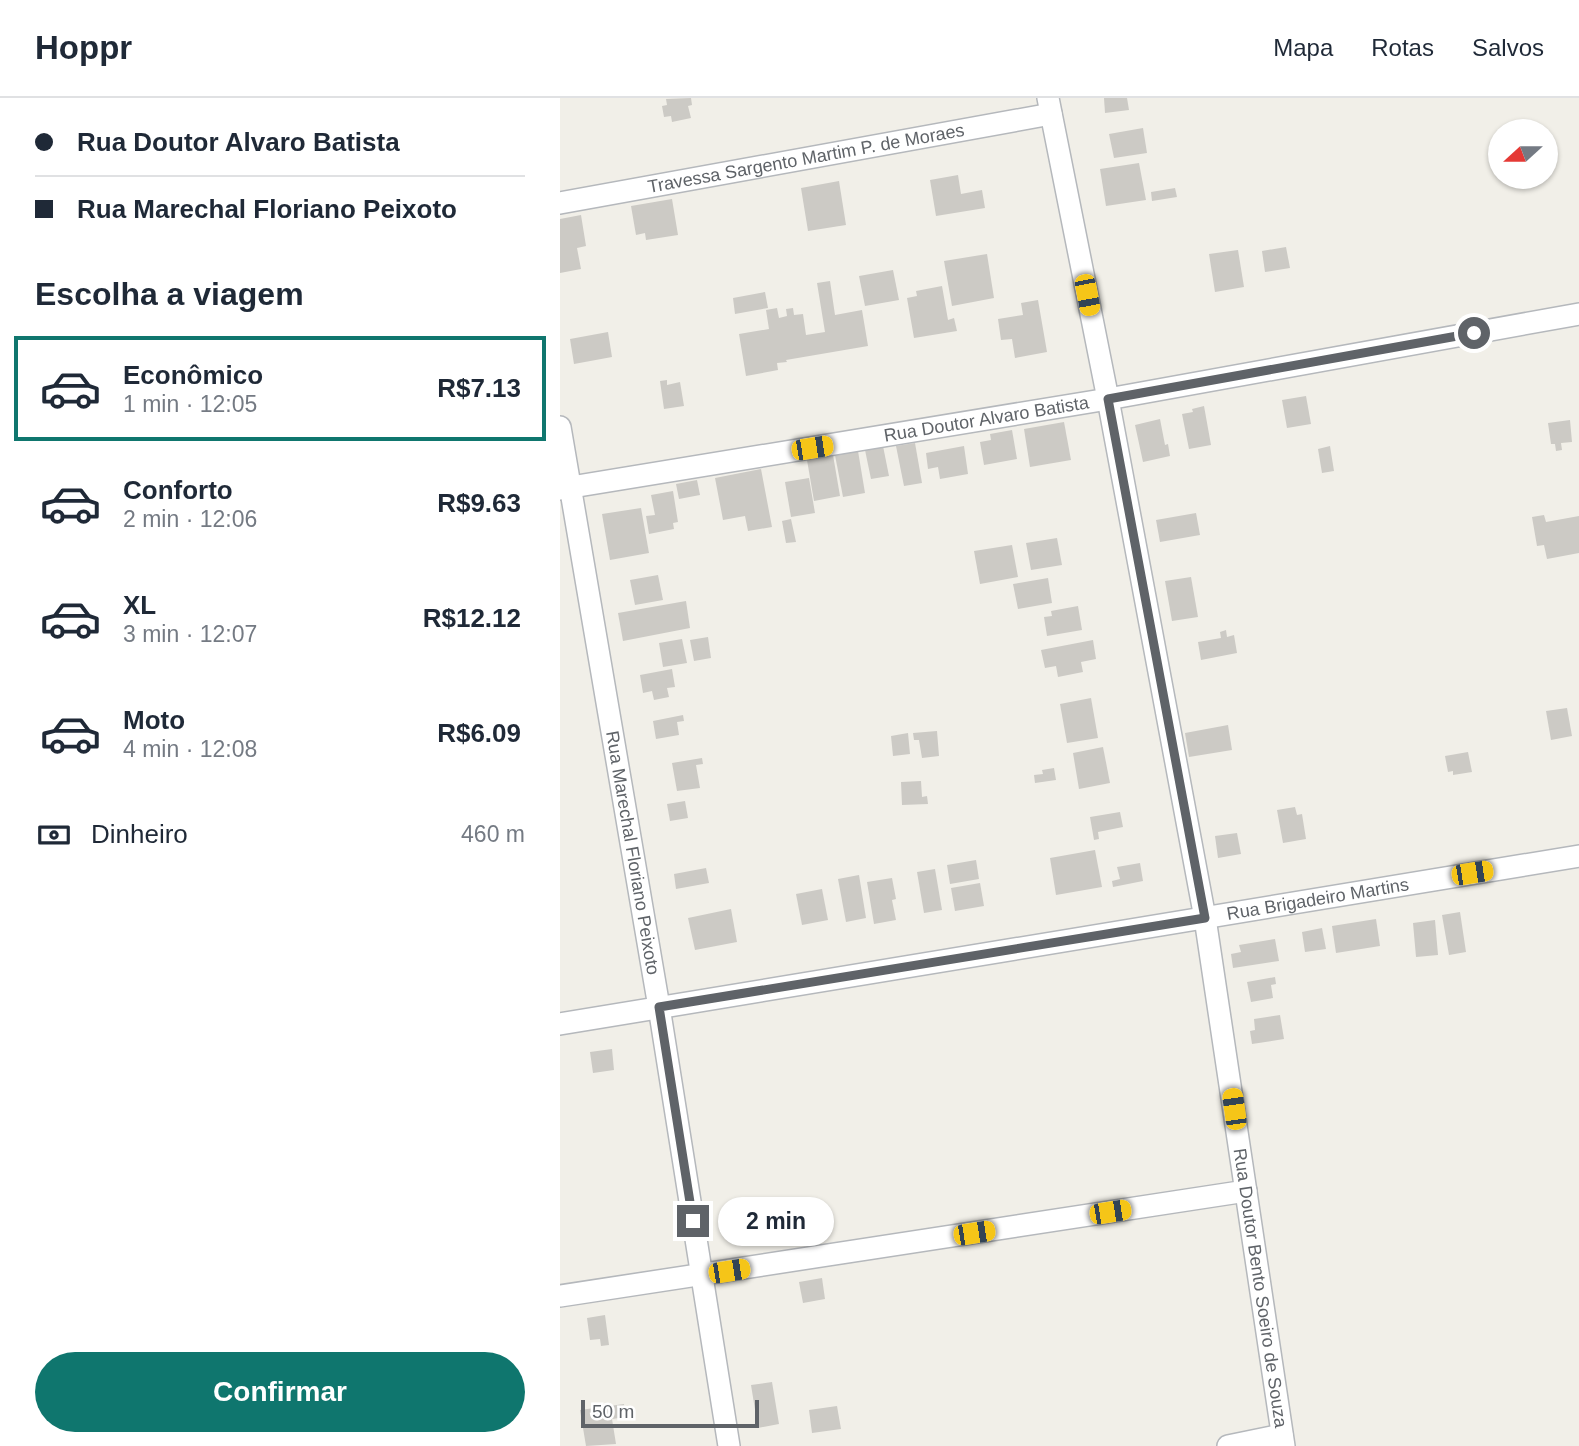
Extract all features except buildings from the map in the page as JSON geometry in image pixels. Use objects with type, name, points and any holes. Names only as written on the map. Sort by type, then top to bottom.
[{"type":"street","name":"Travessa Sargento Martim P. de Moraes","points":[[560,202],[1050,106]]},
{"type":"street","name":"Rua Doutor Bento Soeiro de Souza","points":[[1050,106],[1205,918],[1283,1441]]},
{"type":"street","name":"Rua Doutor Alvaro Batista","points":[[565,489],[1108,399],[1579,314]]},
{"type":"street","name":"Rua Marechal Floriano Peixoto","points":[[560,428],[565,489],[659,1007],[729,1446]]},
{"type":"street","name":"Rua Brigadeiro Martins","points":[[560,1024],[1579,856]]},
{"type":"street","points":[[560,1296],[1246,1191]]},
{"type":"street","points":[[1228,1446],[1283,1441]]},
{"type":"route","points":[[693,1221],[659,1007],[1205,918],[1108,399],[1474,333]]}]
